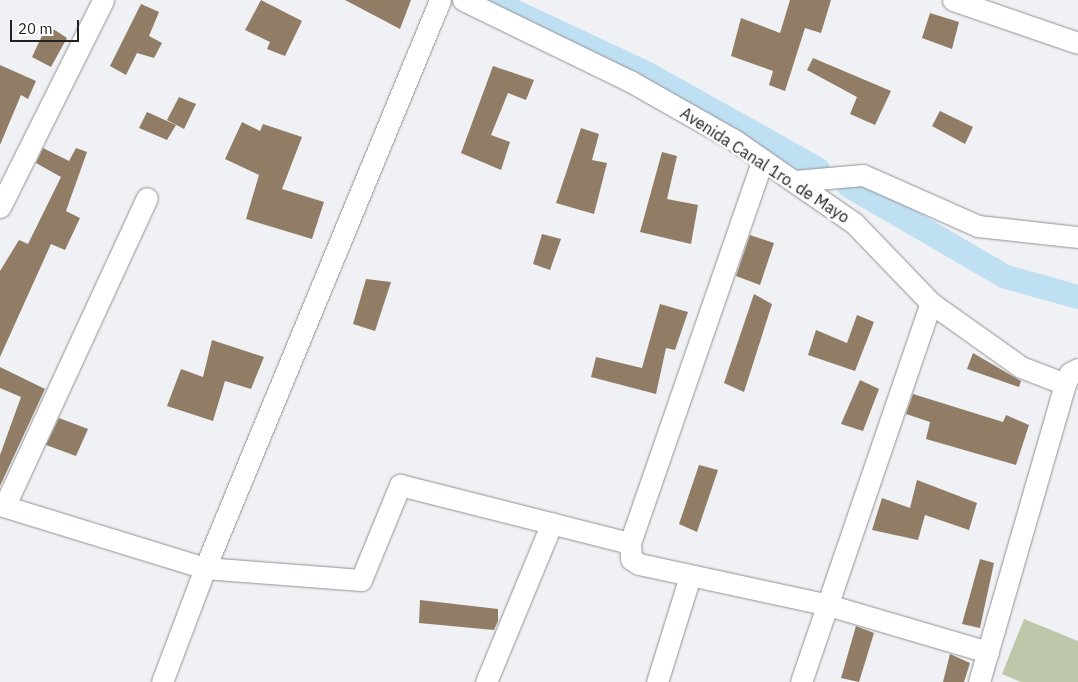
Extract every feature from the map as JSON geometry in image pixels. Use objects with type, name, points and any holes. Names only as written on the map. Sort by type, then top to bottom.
[{"type":"street","points":[[0,207],[103,0]]},
{"type":"street","points":[[162,682],[204,568],[440,0]]},
{"type":"street","name":"Avenida Canal 1ro. de Mayo","points":[[463,0],[646,90],[763,160],[854,222],[931,304],[1021,367],[1072,377]]},
{"type":"street","points":[[952,0],[1078,43]]},
{"type":"street","points":[[763,160],[630,543],[631,559],[639,564],[690,576],[828,605],[988,652]]},
{"type":"street","points":[[795,181],[863,175],[978,226],[1078,237]]},
{"type":"street","points":[[147,198],[3,505],[204,568],[361,580],[400,485],[630,543]]},
{"type":"street","points":[[801,682],[931,304]]},
{"type":"street","points":[[979,682],[1072,377]]},
{"type":"street","points":[[486,682],[552,523]]},
{"type":"street","points":[[657,682],[690,576]]},
{"type":"green space","points":[[1024,619],[1078,641],[1078,682],[1021,682],[1002,674]]},
{"type":"building","points":[[261,0],[302,21],[285,56],[267,49],[270,42],[245,30]]},
{"type":"building","points":[[345,0],[411,0],[400,29]]},
{"type":"building","points":[[790,0],[831,0],[821,33],[805,28],[785,91],[769,85],[773,71],[731,56],[741,18],[780,33]]},
{"type":"building","points":[[141,4],[159,12],[149,36],[162,43],[154,58],[137,53],[126,75],[110,66]]},
{"type":"building","points":[[930,13],[959,22],[952,49],[922,38]]},
{"type":"building","points":[[47,25],[67,38],[51,67],[32,57]]},
{"type":"building","points":[[813,58],[891,91],[875,125],[850,114],[857,97],[807,70]]},
{"type":"building","points":[[0,65],[36,81],[28,99],[21,95],[0,145]]},
{"type":"building","points":[[493,66],[534,80],[526,100],[508,93],[491,135],[510,142],[501,170],[461,153]]},
{"type":"building","points":[[179,97],[196,104],[184,129],[167,120]]},
{"type":"building","points":[[940,111],[973,127],[965,144],[932,126]]},
{"type":"building","points":[[147,112],[176,125],[167,140],[139,128]]},
{"type":"building","points":[[242,122],[260,131],[263,124],[302,137],[282,189],[324,202],[312,239],[246,219],[259,175],[225,159]]},
{"type":"building","points":[[581,128],[599,134],[592,160],[607,163],[594,214],[556,203]]},
{"type":"building","points":[[43,148],[69,161],[76,148],[87,152],[66,211],[80,218],[65,250],[51,244],[0,357],[0,271],[19,240],[28,244],[61,177],[36,163]]},
{"type":"building","points":[[662,152],[677,156],[667,199],[698,205],[691,244],[640,232]]},
{"type":"building","points":[[542,234],[561,239],[550,270],[533,264]]},
{"type":"building","points":[[750,235],[774,243],[760,285],[736,276]]},
{"type":"building","points":[[366,279],[391,282],[375,331],[353,324]]},
{"type":"building","points":[[754,294],[772,304],[744,392],[724,383]]},
{"type":"building","points":[[660,304],[688,312],[675,350],[666,348],[656,394],[591,377],[596,357],[642,368]]},
{"type":"building","points":[[857,315],[874,322],[855,371],[808,355],[816,330],[847,343]]},
{"type":"building","points":[[212,340],[264,357],[251,389],[225,381],[213,421],[167,406],[181,369],[203,377]]},
{"type":"building","points":[[973,353],[1021,381],[1019,387],[967,369]]},
{"type":"building","points":[[0,367],[45,389],[0,486],[0,455],[21,397],[0,388]]},
{"type":"building","points":[[860,380],[879,389],[863,431],[841,424]]},
{"type":"building","points":[[913,394],[1003,422],[1006,415],[1029,425],[1016,465],[926,439],[930,422],[906,414]]},
{"type":"building","points":[[59,418],[88,429],[76,456],[46,445]]},
{"type":"building","points":[[699,465],[718,470],[697,532],[679,524]]},
{"type":"building","points":[[917,480],[977,503],[969,530],[925,515],[918,540],[872,530],[882,498],[910,508]]},
{"type":"building","points":[[980,559],[994,563],[980,628],[962,624]]},
{"type":"building","points":[[420,600],[498,609],[498,621],[494,630],[419,623]]},
{"type":"building","points":[[856,626],[874,633],[859,682],[841,678]]},
{"type":"building","points":[[950,654],[970,663],[964,682],[943,682]]},
{"type":"waterway","points":[[490,0],[646,73],[818,169]]},
{"type":"waterway","points":[[849,186],[1006,277],[1078,297]]}]
